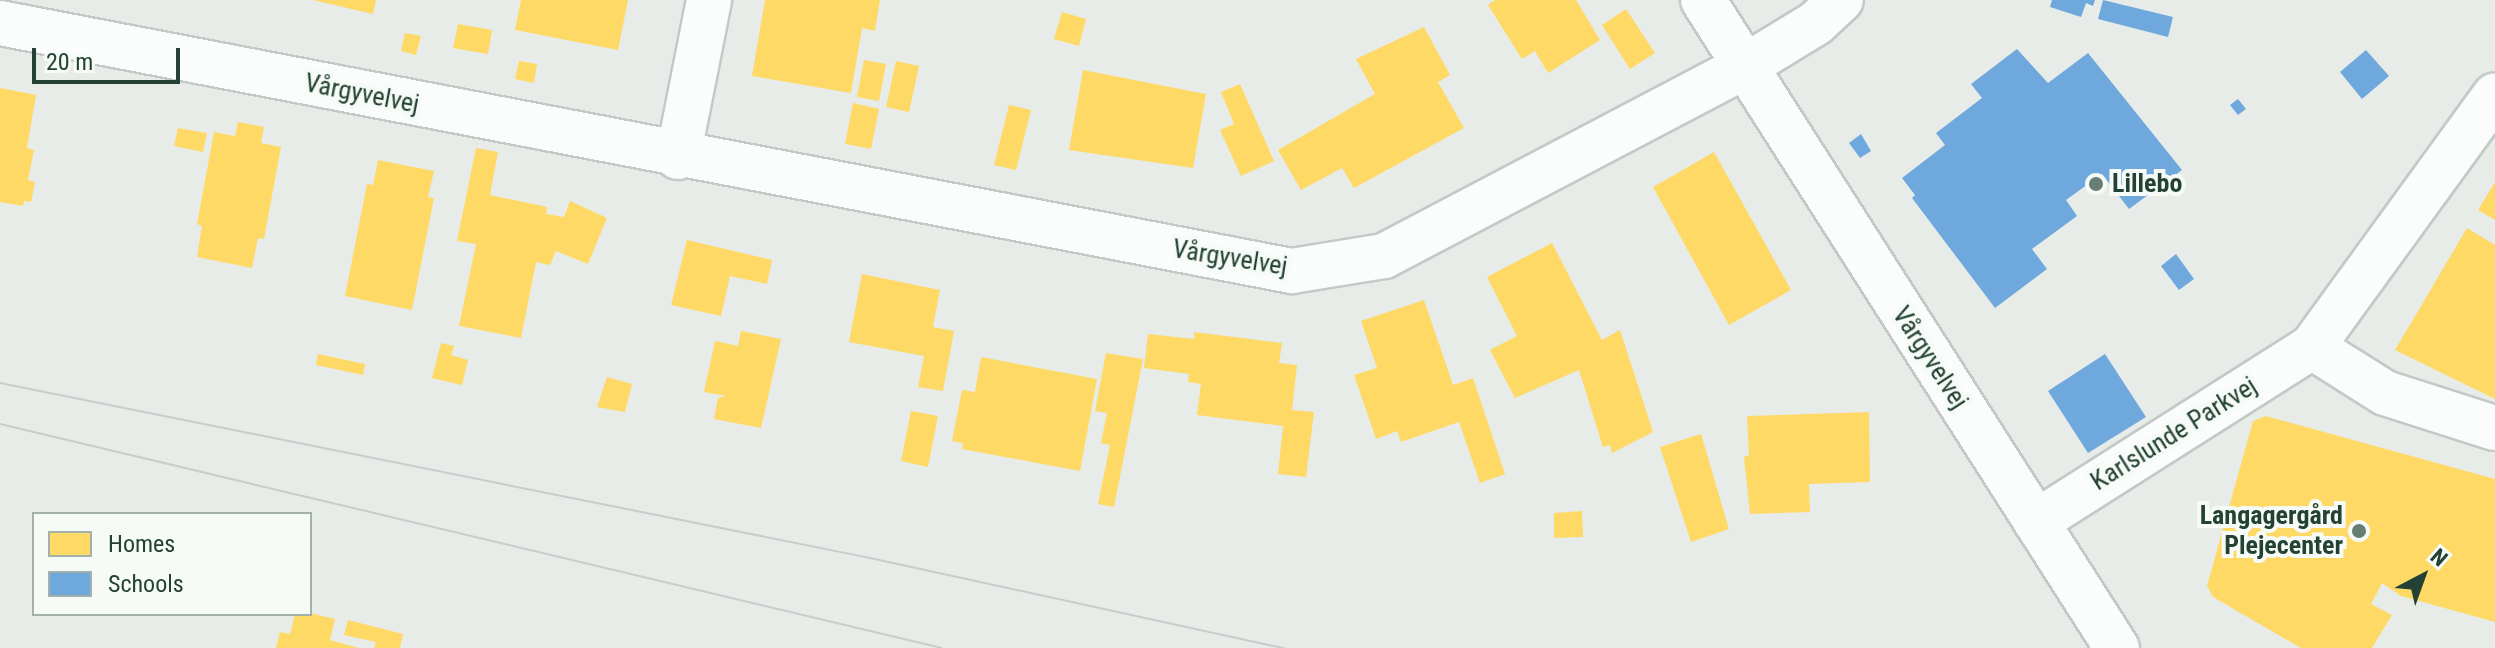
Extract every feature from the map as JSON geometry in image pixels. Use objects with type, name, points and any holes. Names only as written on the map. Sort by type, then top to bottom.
[{"type":"street","points":[[678,157],[709,0]]},
{"type":"street","name":"Vårgyvelvej","points":[[1703,0],[2117,648]]},
{"type":"street","name":"Vårgyvelvej","points":[[0,23],[678,157],[1292,271],[1384,256],[1744,67],[1816,23],[1841,0]]},
{"type":"street","name":"Karlslunde Parkvej","points":[[2036,522],[2312,347],[2495,95]]},
{"type":"street","points":[[2312,347],[2385,393],[2495,428]]},
{"type":"building: Homes","points":[[313,0],[376,0],[373,14]]},
{"type":"building: Homes","points":[[521,0],[628,0],[618,50],[515,30]]},
{"type":"building: Homes","points":[[765,0],[880,0],[875,31],[862,28],[851,93],[752,76]]},
{"type":"building: Homes","points":[[1495,0],[1576,0],[1600,40],[1548,73],[1535,51],[1522,59],[1488,5]]},
{"type":"building: Homes","points":[[1626,9],[1655,53],[1630,69],[1602,25]]},
{"type":"building: Homes","points":[[1062,12],[1086,19],[1079,46],[1054,39]]},
{"type":"building: Homes","points":[[458,24],[492,30],[488,54],[453,48]]},
{"type":"building: Homes","points":[[1424,27],[1450,75],[1438,82],[1464,128],[1354,188],[1342,168],[1301,190],[1278,150],[1375,94],[1356,59]]},
{"type":"building: Homes","points":[[405,33],[421,36],[416,55],[401,51]]},
{"type":"building: Homes","points":[[864,60],[886,64],[879,101],[857,97]]},
{"type":"building: Homes","points":[[519,61],[537,64],[534,83],[515,79]]},
{"type":"building: Homes","points":[[896,61],[919,66],[909,112],[886,107]]},
{"type":"building: Homes","points":[[1083,70],[1206,94],[1193,168],[1069,150]]},
{"type":"building: Homes","points":[[1240,84],[1274,161],[1241,176],[1220,130],[1234,124],[1221,92]]},
{"type":"building: Homes","points":[[0,88],[36,95],[27,148],[34,150],[28,180],[35,182],[31,202],[24,201],[23,206],[0,202]]},
{"type":"building: Homes","points":[[853,103],[879,109],[871,149],[845,144]]},
{"type":"building: Homes","points":[[1009,105],[1031,110],[1016,170],[994,165]]},
{"type":"building: Homes","points":[[238,122],[264,127],[261,143],[281,147],[264,239],[258,238],[252,268],[197,257],[202,226],[197,224],[214,132],[235,136]]},
{"type":"building: Homes","points":[[178,128],[207,133],[203,152],[174,146]]},
{"type":"building: Homes","points":[[476,148],[498,152],[490,195],[547,207],[546,214],[564,217],[570,201],[607,218],[588,264],[556,251],[550,265],[536,262],[521,338],[459,326],[476,244],[457,241]]},
{"type":"building: Homes","points":[[1714,152],[1791,290],[1729,325],[1653,187]]},
{"type":"building: Homes","points":[[378,160],[434,171],[428,197],[434,198],[412,310],[345,296],[367,184],[373,185]]},
{"type":"building: Homes","points":[[2495,182],[2495,220],[2478,210]]},
{"type":"building: Homes","points":[[2467,228],[2495,245],[2495,399],[2395,350]]},
{"type":"building: Homes","points":[[687,240],[772,260],[767,284],[730,276],[721,316],[671,305]]},
{"type":"building: Homes","points":[[1552,243],[1602,340],[1620,330],[1653,432],[1612,453],[1610,445],[1603,447],[1579,370],[1515,398],[1490,350],[1517,336],[1487,277]]},
{"type":"building: Homes","points":[[862,274],[940,290],[933,327],[954,331],[943,391],[918,387],[924,356],[849,342]]},
{"type":"building: Homes","points":[[1424,300],[1453,385],[1473,378],[1505,474],[1480,483],[1459,422],[1401,442],[1397,431],[1376,439],[1354,375],[1377,368],[1361,321]]},
{"type":"building: Homes","points":[[741,331],[781,339],[761,428],[714,419],[718,398],[726,396],[704,392],[715,341],[738,346]]},
{"type":"building: Homes","points":[[1194,332],[1282,343],[1279,363],[1297,365],[1292,410],[1314,412],[1306,477],[1278,474],[1283,426],[1197,415],[1201,384],[1188,382],[1189,374],[1144,368],[1148,334],[1194,339]]},
{"type":"building: Homes","points":[[441,343],[454,346],[451,355],[468,360],[462,385],[432,378]]},
{"type":"building: Homes","points":[[1106,353],[1143,359],[1114,507],[1098,504],[1110,445],[1101,443],[1107,413],[1095,411]]},
{"type":"building: Homes","points":[[318,354],[365,364],[363,375],[316,365]]},
{"type":"building: Homes","points":[[981,357],[1097,379],[1080,471],[962,449],[963,443],[952,441],[962,390],[975,392]]},
{"type":"building: Homes","points":[[607,377],[632,384],[625,412],[597,407]]},
{"type":"building: Homes","points":[[911,411],[938,416],[928,467],[901,461]]},
{"type":"building: Homes","points":[[1869,412],[1870,482],[1809,484],[1810,512],[1750,514],[1744,457],[1749,455],[1747,416]]},
{"type":"building: Homes","name":"Langagergård Plejecenter","points":[[2266,416],[2495,479],[2495,622],[2401,596],[2382,583],[2371,604],[2392,615],[2372,648],[2301,648],[2213,597],[2207,586],[2253,421]]},
{"type":"building: Homes","points":[[1701,434],[1729,529],[1691,542],[1660,447]]},
{"type":"building: Homes","points":[[1582,511],[1583,537],[1554,538],[1554,513]]},
{"type":"building: Homes","points":[[312,613],[335,619],[330,640],[359,648],[276,648],[280,632],[290,634],[294,616],[312,616]]},
{"type":"building: Homes","points":[[348,620],[403,634],[400,648],[374,648],[376,642],[344,635]]},
{"type":"building: Schools","points":[[2052,0],[2095,0],[2093,6],[2086,3],[2081,17],[2050,7]]},
{"type":"building: Schools","points":[[2103,0],[2173,17],[2168,37],[2098,19]]},
{"type":"building: Schools","points":[[2017,49],[2048,83],[2088,53],[2182,170],[2129,209],[2102,174],[2066,200],[2077,216],[2032,249],[2047,269],[1995,308],[1912,198],[1915,195],[1902,178],[1945,145],[1936,133],[1982,98],[1971,84]]},
{"type":"building: Schools","points":[[2366,50],[2389,76],[2362,99],[2340,72]]},
{"type":"building: Schools","points":[[2238,99],[2246,109],[2238,115],[2230,105]]},
{"type":"building: Schools","points":[[1861,134],[1871,151],[1860,158],[1849,143]]},
{"type":"building: Schools","points":[[2176,254],[2194,279],[2179,290],[2161,266]]},
{"type":"building: Schools","points":[[2105,354],[2146,417],[2088,453],[2048,391]]},
{"type":"tram line","points":[[0,383],[870,558],[1284,648]]},
{"type":"tram line","points":[[0,424],[942,648]]},
{"type":"place","name":"Lillebo","points":[[2096,184]]},
{"type":"place","name":"Langagergård Plejecenter","points":[[2359,531]]}]
